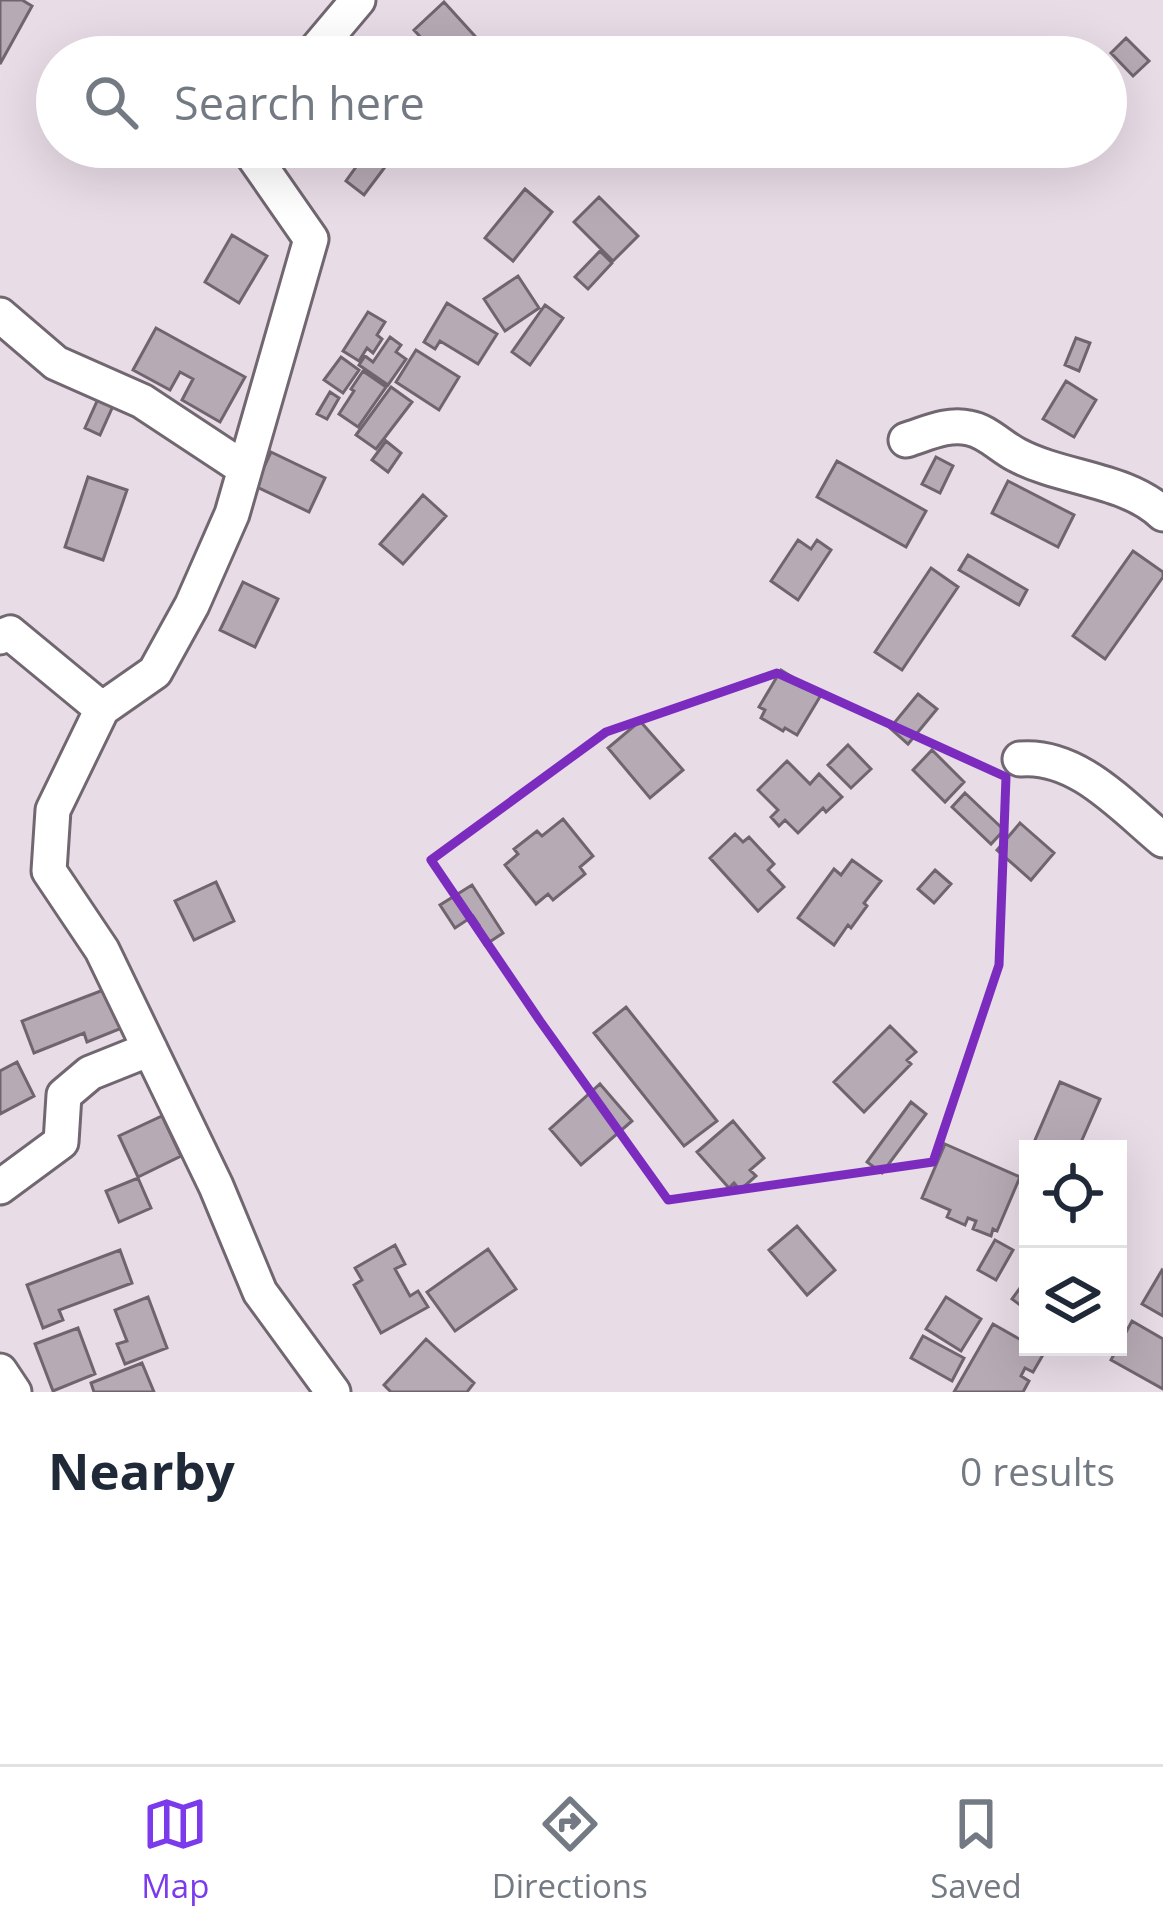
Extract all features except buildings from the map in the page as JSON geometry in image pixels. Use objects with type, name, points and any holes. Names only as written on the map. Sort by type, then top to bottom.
[{"type":"street","points":[[328,36],[358,0]]},
{"type":"street","points":[[262,168],[311,239],[232,514],[192,605],[155,672],[102,709],[53,810],[49,871],[103,950],[216,1186],[260,1292],[333,1392]]},
{"type":"street","points":[[0,315],[56,363],[142,401],[245,469]]},
{"type":"street","points":[[906,440],[952,426],[975,428],[1017,455],[1144,498],[1163,514]]},
{"type":"street","points":[[0,637],[10,633],[102,709]]},
{"type":"street","points":[[1020,759],[1056,761],[1077,772],[1163,840]]},
{"type":"street","points":[[0,1187],[61,1142],[64,1095],[90,1073],[151,1049]]},
{"type":"street","points":[[0,1370],[14,1392]]},
{"type":"highlighted area","points":[[777,673],[1006,777],[999,965],[933,1162],[668,1200],[431,860],[606,732]]}]
